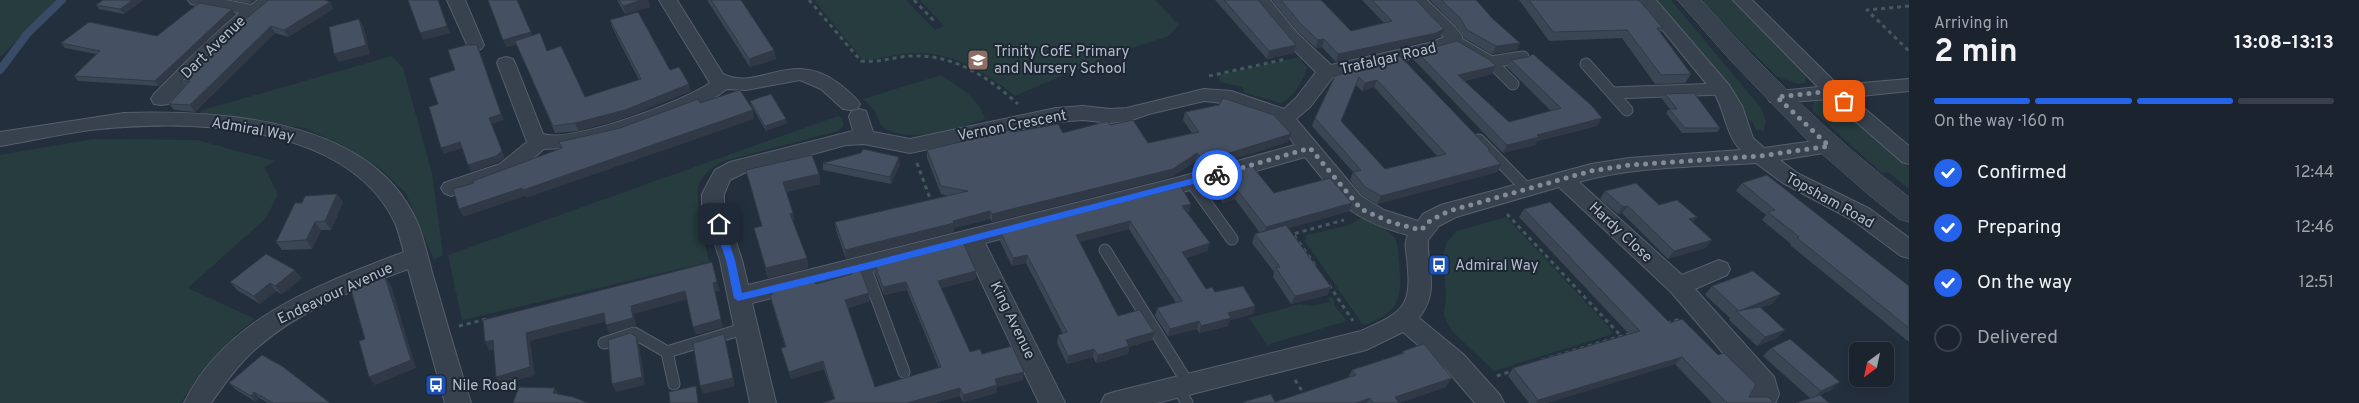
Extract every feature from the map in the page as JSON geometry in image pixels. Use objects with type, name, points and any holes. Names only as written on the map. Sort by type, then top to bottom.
[{"type":"street","points":[[197,0],[252,10]]},
{"type":"street","name":"Dart Avenue","points":[[160,99],[212,46],[252,10],[270,0]]},
{"type":"street","points":[[456,0],[475,45]]},
{"type":"street","points":[[668,0],[716,78],[723,83],[739,85],[800,74],[827,84],[857,119]]},
{"type":"street","name":"Trafalgar Road","points":[[1261,0],[1292,37],[1326,72]]},
{"type":"street","name":"Trafalgar Road","points":[[1284,118],[1294,111],[1311,92],[1318,79],[1326,72],[1402,59],[1453,40],[1449,30],[1417,0]]},
{"type":"street","name":"Topsham Road","points":[[1647,0],[1722,89],[1732,106],[1740,132],[1746,142],[1760,156],[1790,178],[1862,215],[1909,250]]},
{"type":"street","name":"Topsham Road","points":[[1689,0],[1777,97],[1829,146],[1909,212]]},
{"type":"street","points":[[1742,0],[1833,91],[1909,158]]},
{"type":"street","points":[[506,63],[535,139],[538,142],[554,144],[590,137],[701,97],[723,83]]},
{"type":"street","points":[[1777,97],[1909,85]]},
{"type":"street","name":"Vernon Crescent","points":[[763,403],[731,260],[713,206],[713,194],[722,175],[737,167],[846,138],[857,119],[910,146],[1056,115],[1083,113],[1110,116],[1129,114],[1145,108],[1204,95],[1231,97],[1275,112],[1284,118],[1361,209],[1390,222],[1421,230]]},
{"type":"street","name":"Admiral Way","points":[[0,139],[123,120],[155,119],[228,123],[282,132],[310,140],[332,150],[356,164],[375,179],[406,222],[458,403]]},
{"type":"street","points":[[451,188],[506,169],[519,161],[538,142]]},
{"type":"street","points":[[1114,403],[1184,392],[1366,340],[1397,326],[1417,303],[1421,287],[1416,247],[1417,238],[1421,230],[1431,220],[1449,211],[1591,171],[1630,165],[1760,156],[1829,146]]},
{"type":"street","points":[[738,298],[1191,182],[1310,148]]},
{"type":"street","name":"Hardy Close","points":[[1563,179],[1680,286],[1765,384],[1767,394],[1755,403]]},
{"type":"street","name":"King Avenue","points":[[972,238],[1052,403]]},
{"type":"street","name":"Endeavour Avenue","points":[[197,403],[223,366],[271,323],[352,282],[417,256]]},
{"type":"street","points":[[1680,286],[1719,269]]},
{"type":"street","points":[[1404,319],[1454,361],[1491,403]]},
{"type":"lane","points":[[1453,40],[1491,62],[1496,70],[1513,84]]},
{"type":"lane","points":[[1491,62],[1523,57]]},
{"type":"lane","points":[[1586,64],[1627,110]]},
{"type":"lane","points":[[1612,93],[1722,89]]},
{"type":"lane","points":[[1471,132],[1526,188]]},
{"type":"lane","points":[[1191,182],[1232,239]]},
{"type":"lane","points":[[1105,250],[1184,392]]},
{"type":"lane","points":[[865,267],[904,372]]},
{"type":"lane","points":[[604,343],[634,333],[667,352],[746,328]]},
{"type":"lane","points":[[667,352],[674,384]]},
{"type":"path","points":[[809,0],[861,61],[870,63],[917,55],[934,56],[960,64],[1000,88],[1023,109],[1030,121]]},
{"type":"path","points":[[914,0],[936,23]]},
{"type":"path","points":[[1909,6],[1867,10],[1909,51]]},
{"type":"path","points":[[1204,95],[1198,78],[1308,54]]},
{"type":"path","points":[[910,146],[933,206]]},
{"type":"path","points":[[1492,198],[1621,336]]},
{"type":"path","points":[[1319,271],[1293,234],[1350,218],[1361,209]]},
{"type":"path","points":[[1325,279],[1366,340]]},
{"type":"path","points":[[1657,326],[1700,311]]},
{"type":"path","points":[[456,317],[458,326],[496,317]]},
{"type":"path","points":[[1538,362],[1640,331]]},
{"type":"path","points":[[1476,384],[1520,368]]},
{"type":"green space","points":[[0,0],[58,0],[0,57]]},
{"type":"green space","name":"Trinity CofE Primary and Nursery School","points":[[814,0],[906,0],[935,30],[944,26],[920,0],[1155,0],[1179,25],[1169,36],[1108,56],[1015,96],[982,72],[945,56],[918,53],[868,60],[862,59]]},
{"type":"green space","points":[[1657,0],[1671,0],[1761,108],[1766,121],[1764,131],[1756,130],[1752,121],[1745,119],[1740,102],[1732,90]]},
{"type":"green space","points":[[1700,0],[1734,0],[1797,65],[1806,77],[1805,82],[1798,84],[1776,76]]},
{"type":"green space","points":[[392,56],[403,68],[432,173],[443,255],[434,260],[406,193],[381,169],[348,148],[305,128],[199,114],[203,110]]},
{"type":"green space","points":[[1299,57],[1307,68],[1294,93],[1281,103],[1245,93],[1242,87],[1220,82],[1218,75]]},
{"type":"green space","points":[[941,75],[961,88],[973,99],[985,119],[934,133],[907,135],[883,127],[874,110],[863,99]]},
{"type":"green space","points":[[1822,100],[1835,104],[1909,167],[1909,189],[1888,172],[1882,173],[1814,112],[1812,107],[1815,101]]},
{"type":"green space","points":[[838,116],[842,119],[844,126],[838,131],[721,162],[705,174],[699,184],[698,199],[709,262],[462,320],[448,255]]},
{"type":"green space","points":[[94,139],[197,140],[275,161],[264,167],[278,195],[265,219],[188,288],[255,319],[233,337],[214,357],[181,403],[0,403],[0,155]]},
{"type":"green space","points":[[1362,217],[1386,230],[1395,238],[1398,248],[1400,274],[1399,294],[1392,309],[1376,321],[1363,325],[1305,241],[1307,235],[1349,225]]},
{"type":"green space","points":[[1506,217],[1609,327],[1612,334],[1494,371],[1452,331],[1444,316],[1446,295],[1443,254],[1447,242],[1457,231]]},
{"type":"green space","points":[[1328,297],[1333,298],[1335,306],[1347,321],[1267,345],[1249,318],[1300,304],[1311,306],[1330,302]]},
{"type":"building","points":[[103,0],[133,0],[120,9],[96,5]]},
{"type":"building","points":[[269,0],[325,0],[330,2],[284,30],[271,26],[190,105],[169,104],[190,81],[181,81],[229,32]]},
{"type":"building","points":[[408,0],[438,0],[447,26],[420,33]]},
{"type":"building","points":[[488,0],[517,0],[531,32],[503,40]]},
{"type":"building","points":[[619,0],[642,0],[623,6]]},
{"type":"building","points":[[711,0],[741,0],[774,50],[749,59]]},
{"type":"building","points":[[1224,0],[1258,0],[1296,45],[1269,51]]},
{"type":"building","points":[[1281,0],[1321,0],[1351,31],[1392,21],[1372,0],[1416,0],[1444,29],[1436,33],[1338,54],[1324,39],[1318,40],[1301,24]]},
{"type":"building","points":[[1441,0],[1476,0],[1493,19],[1520,43],[1496,46],[1467,30],[1460,18]]},
{"type":"building","points":[[1529,0],[1639,0],[1663,28],[1657,28],[1691,74],[1661,75],[1627,30],[1553,32]]},
{"type":"building","points":[[199,3],[232,9],[155,81],[74,76],[100,51],[61,43],[89,22],[157,36]]},
{"type":"building","points":[[638,12],[670,70],[679,67],[689,84],[625,110],[575,123],[553,126],[515,41],[540,33],[547,51],[561,46],[585,97],[641,79],[610,20]]},
{"type":"building","points":[[359,19],[366,45],[334,54],[329,27]]},
{"type":"building","points":[[1457,41],[1490,60],[1496,66],[1458,75],[1509,122],[1561,108],[1511,60],[1528,57],[1533,54],[1591,105],[1602,118],[1507,145],[1417,52]]},
{"type":"building","points":[[466,45],[477,45],[501,114],[489,118],[502,151],[496,156],[468,165],[460,142],[441,148],[429,107],[438,104],[429,78],[455,70],[448,50]]},
{"type":"building","points":[[1400,56],[1490,150],[1488,150],[1501,164],[1381,196],[1365,187],[1353,172],[1361,170],[1315,118],[1335,76],[1353,70],[1351,68]],"holes":[[[1359,77],[1365,83],[1377,80],[1446,154],[1385,169],[1341,121]]]},
{"type":"building","points":[[740,90],[753,110],[523,190],[522,188],[459,209],[453,189],[474,183],[473,181],[562,148],[559,142],[620,128],[698,99],[700,103]]},
{"type":"building","points":[[1694,93],[1720,128],[1685,128],[1669,109],[1677,109],[1665,94]]},
{"type":"building","points":[[771,94],[786,119],[765,126],[750,101]]},
{"type":"building","points":[[1223,98],[1274,115],[1291,134],[1203,161],[1197,153],[1173,169],[992,214],[990,211],[953,221],[954,223],[845,250],[835,222],[968,191],[941,186],[927,150],[1013,129],[1015,132],[1058,124],[1063,133],[1108,121],[1110,125],[1133,120],[1148,143],[1199,132],[1185,112],[1219,105]]},
{"type":"building","points":[[863,149],[899,157],[890,177],[823,163],[861,153]]},
{"type":"building","points":[[812,155],[819,174],[783,182],[793,213],[790,214],[807,258],[766,268],[754,228],[762,226],[746,170]]},
{"type":"building","points":[[1252,166],[1274,193],[1330,178],[1352,203],[1266,227],[1238,191],[1226,195],[1214,177]]},
{"type":"building","points":[[1767,175],[1909,286],[1909,328],[1797,238],[1799,237],[1768,212],[1775,210],[1742,183]]},
{"type":"building","points":[[1636,183],[1659,205],[1677,200],[1697,217],[1689,219],[1712,240],[1674,251],[1628,206],[1623,207],[1605,191]]},
{"type":"building","points":[[1181,187],[1191,204],[1182,206],[1210,243],[1182,252],[1206,289],[1212,287],[1215,292],[1243,286],[1255,306],[1228,313],[1231,318],[1201,326],[1199,321],[1170,329],[1157,308],[1182,301],[1130,221],[1076,235],[1118,316],[1140,310],[1154,332],[1126,340],[1129,346],[1098,355],[1094,349],[1068,356],[1058,335],[1067,332],[1027,255],[1013,258],[1001,233]]},
{"type":"building","points":[[337,194],[325,221],[315,222],[306,240],[276,242],[295,203],[302,203],[305,196]]},
{"type":"building","points":[[1550,202],[1670,323],[1682,319],[1718,355],[1724,353],[1756,384],[1749,397],[1768,397],[1775,403],[1727,403],[1682,357],[1538,400],[1513,368],[1640,331],[1524,209]]},
{"type":"building","points":[[1286,225],[1331,287],[1295,296],[1276,268],[1280,267],[1255,234]]},
{"type":"building","points":[[963,242],[976,271],[938,281],[970,352],[980,349],[982,354],[1012,346],[1024,372],[995,379],[997,385],[963,395],[960,388],[907,403],[822,403],[835,399],[823,361],[789,372],[781,348],[786,347],[770,295],[773,294],[772,291],[815,280],[816,284],[852,274],[851,271],[860,269],[869,293],[845,300],[875,387],[941,367],[906,282],[883,287],[875,265]]},
{"type":"building","points":[[266,254],[295,270],[275,286],[270,283],[254,296],[230,282]]},
{"type":"building","points":[[712,262],[717,282],[713,283],[721,319],[693,327],[685,291],[631,306],[633,318],[606,325],[604,313],[526,333],[530,367],[496,377],[493,340],[485,342],[483,320]]},
{"type":"building","points":[[1753,271],[1781,294],[1739,311],[1712,286]]},
{"type":"building","points":[[385,277],[411,360],[369,377],[359,341],[365,339],[351,290]]},
{"type":"building","points":[[1760,307],[1785,330],[1765,337],[1736,311]]},
{"type":"building","points":[[630,333],[636,336],[642,377],[612,384],[608,340]]},
{"type":"building","points":[[724,334],[733,378],[700,386],[693,343]]},
{"type":"building","points":[[1790,339],[1840,382],[1821,391],[1771,348]]},
{"type":"building","points":[[1424,344],[1452,378],[1395,397],[1399,403],[1373,403],[1370,398],[1356,403],[1243,402],[1271,394],[1275,402],[1356,375],[1352,370],[1404,353],[1403,351]]},
{"type":"building","points":[[262,355],[282,366],[330,403],[273,403],[254,392],[251,396],[229,383]]},
{"type":"building","points":[[696,386],[698,403],[670,403],[669,392]]},
{"type":"building","points":[[519,387],[555,388],[553,393],[573,397],[588,403],[513,403]]},
{"type":"building","points":[[1820,395],[1829,403],[1796,403]]},
{"type":"waterway","points":[[0,70],[27,34],[62,0]]},
{"type":"way so far","points":[[1217,175],[1310,148],[1352,201],[1361,209],[1390,222],[1421,230],[1431,220],[1449,211],[1591,171],[1630,165],[1760,156],[1829,146],[1777,97],[1833,91],[1844,101]]},
{"type":"place","name":"Trinity CofE Primary and Nursery School","points":[[978,60]]},
{"type":"place","name":"Admiral Way","points":[[1439,265]]},
{"type":"place","name":"Nile Road","points":[[436,385]]},
{"type":"route","points":[[719,224],[731,260],[738,298],[865,267],[1099,204],[1217,175]]}]
